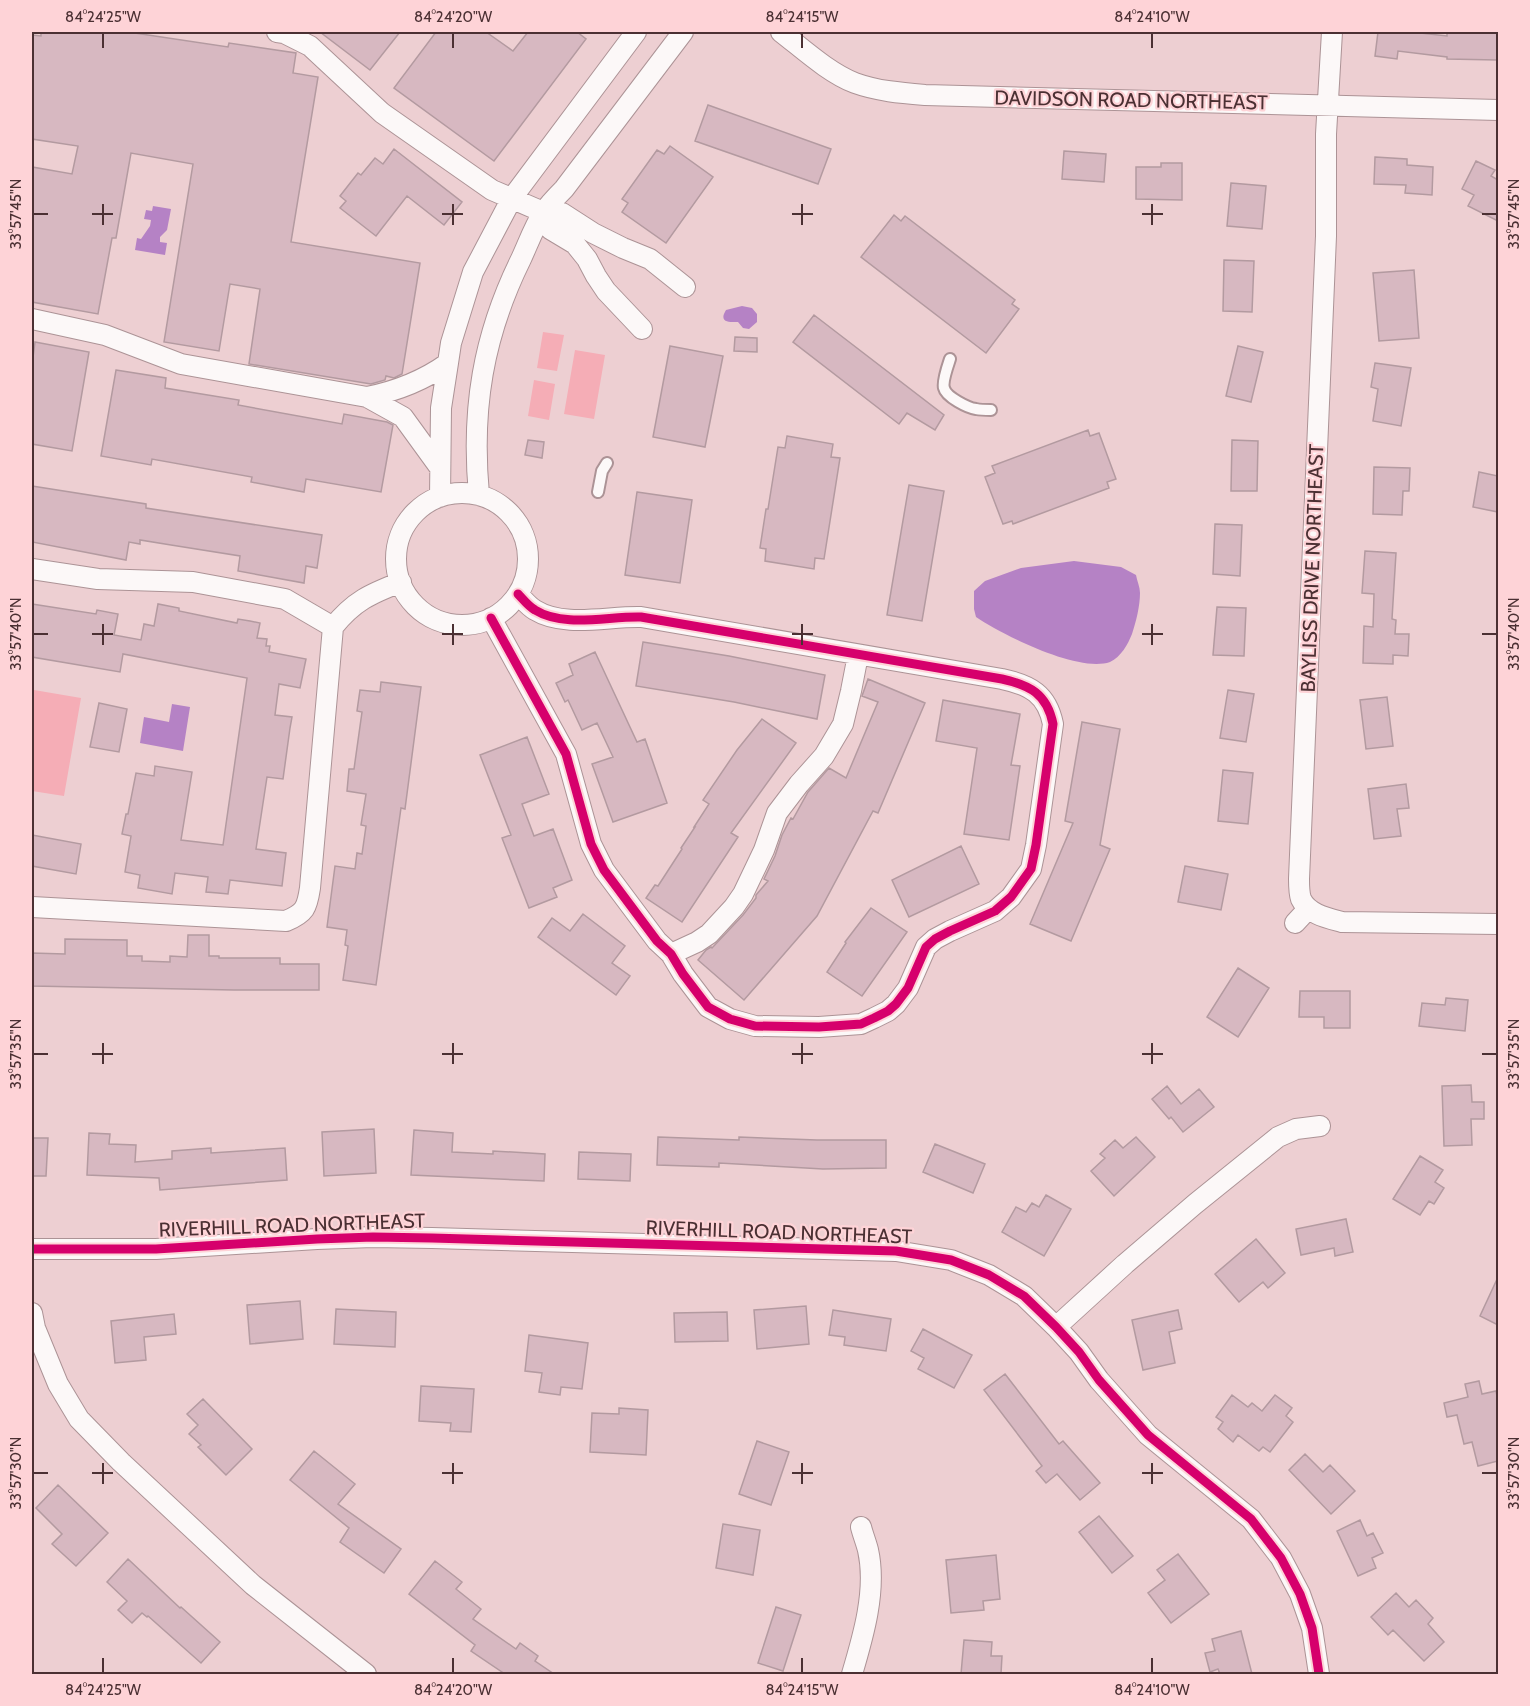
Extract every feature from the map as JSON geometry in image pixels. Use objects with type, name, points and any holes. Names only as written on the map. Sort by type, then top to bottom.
[{"type":"street","points":[[277,32],[284,33],[310,46],[382,113],[492,190],[543,212],[562,213],[593,233],[650,259],[685,287]]},
{"type":"street","points":[[440,496],[441,408],[451,343],[474,272],[512,198],[636,32]]},
{"type":"street","points":[[478,495],[476,427],[481,380],[491,333],[506,289],[543,212],[564,189],[683,32]]},
{"type":"street","name":"DAVIDSON ROAD NORTHEAST","points":[[781,32],[825,66],[854,82],[886,91],[925,95],[1498,110]]},
{"type":"street","name":"BAYLISS DRIVE NORTHEAST","points":[[1332,32],[1327,105],[1326,236],[1299,879],[1301,916],[1342,922],[1498,924]]},
{"type":"street","points":[[543,212],[550,229],[575,244],[606,291],[642,329]]},
{"type":"street","points":[[32,319],[105,335],[181,364],[367,397],[404,417],[440,468]]},
{"type":"street","points":[[367,397],[404,388],[436,372],[448,363]]},
{"type":"street","points":[[463,493],[478,495],[485,496],[505,508],[519,525],[527,546],[528,568],[521,589],[508,606],[491,618],[472,624],[451,624],[432,618],[416,606],[404,590],[397,571],[396,551],[401,532],[411,516],[426,503],[440,496],[463,493]]},
{"type":"street","points":[[32,569],[98,579],[193,582],[285,599],[333,627]]},
{"type":"street","points":[[32,907],[286,921],[299,915],[307,906],[310,888],[333,627],[344,613],[366,596],[401,582]]},
{"type":"street","points":[[491,618],[566,754],[591,844],[604,870],[657,941],[671,954],[708,1007],[730,1019],[754,1026],[819,1027],[861,1024],[888,1011],[908,988],[926,947],[950,930],[994,911],[1011,897],[1030,869],[1036,845],[1053,724],[1051,711],[1034,691],[1019,683],[641,617],[624,616],[579,620],[555,617],[534,610],[518,594]]},
{"type":"street","points":[[671,954],[710,934],[743,894],[764,849],[777,813],[824,756],[843,724],[858,655]]},
{"type":"street","points":[[1056,1327],[1133,1256],[1278,1137],[1296,1129],[1320,1126]]},
{"type":"street","name":"RIVERHILL ROAD NORTHEAST","points":[[32,1249],[156,1249],[372,1237],[896,1251],[951,1260],[989,1275],[1024,1296],[1079,1352],[1098,1380],[1148,1435],[1251,1519],[1281,1558],[1300,1594],[1312,1628],[1319,1674]]},
{"type":"street","points":[[32,1313],[35,1328],[58,1384],[79,1419],[121,1462],[253,1585],[366,1674]]},
{"type":"street","points":[[852,1674],[865,1630],[868,1605],[869,1561],[861,1527]]},
{"type":"lane","points":[[950,359],[944,388],[948,394],[976,410],[991,410]]},
{"type":"lane","points":[[598,492],[602,471],[607,463]]},
{"type":"shaded area","points":[[153,206],[171,209],[167,230],[160,237],[160,242],[167,243],[165,255],[135,250],[137,238],[141,239],[150,226],[151,220],[144,219],[146,210],[152,211]]},
{"type":"shaded area","points":[[742,306],[752,308],[757,314],[757,322],[749,329],[743,328],[738,322],[726,321],[723,317],[726,310]]},
{"type":"shaded area","points":[[543,332],[564,335],[557,371],[537,368]]},
{"type":"shaded area","points":[[575,350],[605,355],[594,419],[564,414]]},
{"type":"shaded area","points":[[534,380],[555,384],[549,420],[528,416]]},
{"type":"shaded area","points":[[1074,561],[1121,567],[1136,575],[1140,593],[1136,619],[1128,642],[1121,654],[1114,660],[1096,664],[1061,657],[1022,642],[976,617],[974,591],[985,581],[1021,568]]},
{"type":"shaded area","points":[[34,690],[81,698],[64,796],[32,791]]},
{"type":"shaded area","points":[[172,704],[190,707],[183,751],[140,743],[144,717],[169,722]]},
{"type":"building","points":[[41,32],[128,32],[228,47],[229,43],[296,53],[293,73],[318,77],[291,242],[420,263],[402,374],[394,378],[386,376],[385,380],[371,384],[249,364],[260,289],[230,284],[219,351],[164,342],[193,164],[131,153],[116,238],[112,238],[98,314],[32,302],[32,167],[72,174],[78,146],[32,139],[32,35],[41,36]]},
{"type":"building","points":[[320,32],[400,32],[370,70]]},
{"type":"building","points":[[436,32],[486,32],[513,51],[528,32],[577,32],[586,39],[494,161],[394,88]]},
{"type":"building","points":[[1378,32],[1411,32],[1447,36],[1447,33],[1498,32],[1497,60],[1447,59],[1447,57],[1398,51],[1397,59],[1375,56]]},
{"type":"building","points":[[708,105],[831,149],[818,184],[695,141]]},
{"type":"building","points":[[670,146],[713,177],[666,243],[622,212],[628,203],[622,199],[657,150],[664,154]]},
{"type":"building","points":[[394,149],[462,202],[444,225],[407,196],[376,236],[340,208],[346,201],[340,196],[358,173],[361,175],[375,158],[383,164]]},
{"type":"building","points":[[1064,151],[1106,154],[1104,182],[1062,179]]},
{"type":"building","points":[[1375,157],[1407,159],[1407,165],[1433,167],[1432,195],[1405,193],[1406,185],[1374,184]]},
{"type":"building","points":[[1476,161],[1495,170],[1491,176],[1498,180],[1498,221],[1468,206],[1474,195],[1462,189]]},
{"type":"building","points":[[1161,163],[1182,163],[1182,200],[1136,199],[1136,167],[1161,167]]},
{"type":"building","points":[[1231,183],[1266,186],[1262,229],[1227,226]]},
{"type":"building","points":[[894,215],[901,221],[905,216],[1015,300],[1012,304],[1019,309],[986,353],[861,257]]},
{"type":"building","points":[[1224,260],[1254,261],[1252,312],[1223,311]]},
{"type":"building","points":[[1414,270],[1419,338],[1379,341],[1373,273]]},
{"type":"building","points":[[814,315],[944,415],[935,430],[907,413],[899,424],[793,342]]},
{"type":"building","points":[[735,337],[757,338],[757,352],[734,351]]},
{"type":"building","points":[[35,342],[89,352],[72,451],[32,444],[32,365]]},
{"type":"building","points":[[670,346],[723,356],[705,447],[653,437]]},
{"type":"building","points":[[1238,346],[1263,352],[1251,402],[1226,396]]},
{"type":"building","points":[[1375,363],[1411,368],[1401,426],[1373,421],[1378,389],[1371,387]]},
{"type":"building","points":[[116,370],[166,378],[165,388],[239,400],[238,405],[342,424],[344,414],[387,422],[393,425],[381,492],[306,479],[304,492],[251,482],[252,477],[152,459],[151,465],[101,456]]},
{"type":"building","points":[[1088,430],[1090,436],[1099,433],[1116,479],[1107,482],[1109,488],[1013,524],[1012,521],[1003,524],[985,477],[995,473],[992,466]]},
{"type":"building","points":[[787,436],[833,444],[831,457],[840,458],[824,559],[815,558],[814,569],[765,561],[766,549],[760,548],[778,447],[785,448]]},
{"type":"building","points":[[528,440],[544,442],[542,458],[525,455]]},
{"type":"building","points":[[1232,440],[1258,441],[1257,491],[1231,491]]},
{"type":"building","points":[[1374,467],[1410,468],[1409,491],[1403,491],[1402,515],[1373,514]]},
{"type":"building","points":[[1479,472],[1498,476],[1498,512],[1473,507]]},
{"type":"building","points":[[909,485],[944,491],[922,621],[887,615]]},
{"type":"building","points":[[32,486],[146,504],[146,508],[322,535],[317,568],[306,566],[304,583],[238,571],[240,556],[140,540],[140,544],[129,542],[126,560],[32,542]]},
{"type":"building","points":[[637,492],[692,500],[680,583],[625,575]]},
{"type":"building","points":[[1215,524],[1242,525],[1240,576],[1213,574]]},
{"type":"building","points":[[1365,551],[1396,553],[1392,619],[1396,620],[1395,634],[1409,634],[1408,656],[1393,655],[1393,664],[1363,663],[1364,626],[1373,627],[1374,594],[1362,593]]},
{"type":"building","points":[[32,604],[96,614],[97,610],[118,614],[114,635],[141,640],[144,624],[154,626],[158,604],[179,608],[179,611],[237,623],[238,619],[260,623],[257,638],[267,639],[266,646],[270,646],[269,652],[306,659],[300,688],[279,684],[275,715],[292,717],[283,779],[267,777],[256,849],[286,853],[282,886],[230,880],[228,894],[206,892],[208,877],[175,873],[172,894],[138,888],[140,875],[125,872],[131,836],[122,834],[136,773],[154,776],[155,766],[192,772],[181,840],[223,845],[247,678],[123,654],[120,672],[32,657]]},
{"type":"building","points":[[1217,607],[1246,608],[1244,656],[1213,655]]},
{"type":"building","points":[[643,642],[825,675],[817,719],[734,702],[636,686]]},
{"type":"building","points":[[595,652],[637,742],[645,739],[667,803],[613,822],[592,764],[613,757],[597,723],[582,730],[568,700],[565,702],[556,683],[573,675],[569,664]]},
{"type":"building","points":[[868,679],[925,703],[878,813],[873,811],[817,916],[744,1000],[698,960],[743,915],[768,881],[764,879],[782,835],[808,792],[829,768],[846,778],[878,702],[862,696]]},
{"type":"building","points":[[381,682],[421,687],[405,809],[401,808],[376,985],[343,980],[348,946],[345,945],[347,930],[327,927],[335,866],[355,869],[357,853],[362,854],[366,826],[361,825],[366,794],[347,791],[349,769],[354,769],[362,712],[357,711],[360,690],[380,692]]},
{"type":"building","points":[[1228,690],[1254,694],[1246,742],[1220,738]]},
{"type":"building","points":[[1387,697],[1393,746],[1366,749],[1360,700]]},
{"type":"building","points":[[943,700],[1020,714],[1011,765],[1020,766],[1009,840],[964,834],[977,748],[936,741]]},
{"type":"building","points":[[99,703],[127,709],[119,752],[90,747]]},
{"type":"building","points":[[762,719],[796,743],[731,833],[738,837],[682,922],[646,898],[655,885],[658,886],[709,804],[703,800],[737,750]]},
{"type":"building","points":[[1082,722],[1120,729],[1100,845],[1110,849],[1071,941],[1030,924],[1073,823],[1065,821]]},
{"type":"building","points":[[527,737],[549,794],[522,804],[534,836],[553,829],[572,880],[553,888],[557,897],[529,908],[502,838],[511,835],[480,755]]},
{"type":"building","points":[[1223,770],[1253,773],[1248,824],[1218,821]]},
{"type":"building","points":[[1406,784],[1409,808],[1397,809],[1401,836],[1374,839],[1368,789]]},
{"type":"building","points":[[32,835],[81,844],[76,874],[32,866]]},
{"type":"building","points":[[961,846],[979,884],[909,917],[892,880]]},
{"type":"building","points":[[1185,866],[1228,874],[1221,910],[1178,902]]},
{"type":"building","points":[[871,908],[907,932],[862,996],[827,972],[845,942]]},
{"type":"building","points":[[583,914],[625,946],[612,963],[630,976],[616,995],[538,937],[552,918],[570,931]]},
{"type":"building","points":[[188,935],[209,935],[209,956],[280,958],[280,964],[319,964],[319,990],[32,986],[32,953],[65,954],[65,939],[127,940],[127,956],[142,956],[142,961],[170,962],[170,956],[187,957]]},
{"type":"building","points":[[1238,968],[1269,988],[1238,1037],[1207,1017]]},
{"type":"building","points":[[1300,991],[1350,991],[1350,1028],[1324,1028],[1324,1017],[1299,1017]]},
{"type":"building","points":[[1446,998],[1468,1000],[1465,1031],[1419,1026],[1422,1003],[1445,1005]]},
{"type":"building","points":[[1471,1085],[1472,1102],[1484,1102],[1484,1119],[1471,1119],[1472,1145],[1444,1146],[1442,1086]]},
{"type":"building","points":[[1167,1086],[1181,1104],[1199,1089],[1214,1107],[1183,1132],[1152,1099]]},
{"type":"building","points":[[374,1129],[376,1173],[324,1176],[322,1132]]},
{"type":"building","points":[[414,1130],[453,1133],[452,1152],[493,1154],[493,1151],[545,1154],[544,1181],[411,1175]]},
{"type":"building","points":[[89,1133],[110,1134],[109,1144],[136,1145],[135,1162],[172,1159],[172,1151],[211,1148],[211,1153],[285,1148],[287,1180],[160,1190],[159,1178],[87,1175]]},
{"type":"building","points":[[658,1137],[739,1140],[739,1137],[886,1140],[886,1168],[823,1169],[719,1163],[719,1167],[657,1165]]},
{"type":"building","points":[[1136,1137],[1155,1157],[1114,1196],[1091,1171],[1105,1158],[1100,1154],[1115,1140],[1123,1148]]},
{"type":"building","points":[[32,1138],[48,1138],[46,1176],[32,1176]]},
{"type":"building","points":[[935,1144],[985,1164],[973,1193],[923,1172]]},
{"type":"building","points":[[579,1152],[631,1154],[630,1181],[578,1179]]},
{"type":"building","points":[[1420,1156],[1443,1170],[1435,1182],[1444,1188],[1434,1204],[1429,1201],[1420,1215],[1393,1199]]},
{"type":"building","points":[[1046,1195],[1071,1209],[1044,1256],[1002,1232],[1016,1207],[1026,1212],[1032,1203],[1039,1207]]},
{"type":"building","points":[[1346,1219],[1353,1252],[1335,1256],[1334,1248],[1301,1255],[1296,1229]]},
{"type":"building","points":[[1256,1239],[1285,1273],[1268,1288],[1263,1282],[1239,1302],[1215,1274]]},
{"type":"building","points":[[1498,1277],[1498,1325],[1480,1316]]},
{"type":"building","points":[[300,1301],[303,1339],[250,1344],[247,1305]]},
{"type":"building","points":[[806,1306],[809,1344],[757,1349],[754,1310]]},
{"type":"building","points":[[336,1309],[396,1312],[395,1347],[334,1344]]},
{"type":"building","points":[[833,1310],[891,1319],[886,1351],[844,1345],[845,1337],[829,1335]]},
{"type":"building","points":[[1178,1310],[1182,1329],[1169,1332],[1175,1363],[1143,1370],[1132,1320]]},
{"type":"building","points":[[727,1312],[728,1341],[675,1342],[674,1313]]},
{"type":"building","points":[[174,1314],[176,1334],[144,1337],[146,1360],[115,1363],[111,1321]]},
{"type":"building","points":[[923,1329],[972,1355],[954,1388],[918,1369],[924,1358],[911,1351]]},
{"type":"building","points":[[529,1335],[588,1343],[582,1389],[561,1387],[560,1395],[539,1392],[542,1373],[525,1371]]},
{"type":"building","points":[[1005,1374],[1059,1444],[1063,1441],[1100,1483],[1080,1500],[1057,1474],[1046,1483],[1036,1471],[1042,1466],[984,1390]]},
{"type":"building","points":[[1479,1381],[1482,1394],[1496,1391],[1498,1461],[1478,1466],[1472,1442],[1464,1444],[1457,1415],[1447,1417],[1444,1403],[1468,1397],[1465,1384]]},
{"type":"building","points":[[421,1386],[474,1389],[471,1432],[450,1431],[451,1423],[419,1421]]},
{"type":"building","points":[[1232,1395],[1248,1407],[1252,1403],[1262,1411],[1275,1395],[1292,1408],[1286,1416],[1293,1422],[1270,1452],[1263,1447],[1259,1451],[1238,1435],[1233,1442],[1218,1429],[1223,1422],[1216,1417]]},
{"type":"building","points":[[203,1399],[252,1449],[226,1475],[198,1447],[201,1445],[189,1434],[198,1425],[187,1414]]},
{"type":"building","points":[[619,1408],[648,1410],[646,1455],[590,1452],[592,1413],[619,1414]]},
{"type":"building","points":[[757,1441],[789,1452],[771,1505],[739,1494]]},
{"type":"building","points":[[314,1451],[355,1484],[338,1504],[401,1549],[384,1573],[340,1542],[349,1528],[290,1480]]},
{"type":"building","points":[[1305,1454],[1323,1472],[1330,1465],[1355,1491],[1331,1514],[1289,1470]]},
{"type":"building","points":[[58,1485],[108,1533],[76,1566],[52,1544],[62,1534],[36,1508]]},
{"type":"building","points":[[1099,1516],[1133,1556],[1112,1573],[1079,1532]]},
{"type":"building","points":[[1360,1520],[1367,1536],[1373,1533],[1383,1553],[1372,1558],[1376,1568],[1358,1576],[1337,1531]]},
{"type":"building","points":[[723,1524],[760,1530],[753,1575],[716,1568]]},
{"type":"building","points":[[1178,1554],[1209,1594],[1171,1623],[1148,1593],[1165,1580],[1157,1570]]},
{"type":"building","points":[[996,1555],[1000,1599],[983,1601],[984,1610],[951,1613],[946,1560]]},
{"type":"building","points":[[128,1559],[220,1642],[201,1663],[148,1616],[142,1613],[132,1623],[118,1610],[127,1601],[107,1582]]},
{"type":"building","points":[[435,1561],[462,1582],[456,1589],[481,1609],[473,1619],[516,1649],[520,1643],[538,1656],[535,1661],[554,1674],[505,1674],[471,1651],[475,1645],[409,1594]]},
{"type":"building","points":[[1396,1593],[1409,1607],[1416,1600],[1433,1618],[1428,1624],[1444,1642],[1424,1661],[1393,1630],[1388,1635],[1371,1617]]},
{"type":"building","points":[[776,1607],[801,1615],[783,1671],[758,1663]]},
{"type":"building","points":[[1241,1631],[1252,1674],[1220,1674],[1218,1669],[1210,1672],[1205,1653],[1215,1651],[1212,1639]]},
{"type":"building","points":[[964,1640],[992,1642],[991,1656],[1002,1656],[1001,1674],[961,1674]]},
{"type":"cycle path","points":[[491,618],[566,754],[591,844],[604,870],[657,941],[671,954],[708,1007],[730,1019],[755,1026],[819,1027],[861,1024],[874,1018],[896,1004],[908,988],[926,947],[950,931],[995,911],[1011,897],[1031,869],[1053,724],[1042,698],[1029,688],[1002,679],[641,617],[559,619],[535,610],[518,594]]},
{"type":"cycle path","points":[[32,1249],[156,1249],[373,1237],[896,1251],[951,1260],[989,1275],[1024,1296],[1079,1352],[1099,1380],[1148,1435],[1251,1519],[1281,1558],[1300,1594],[1312,1628],[1319,1674]]}]
